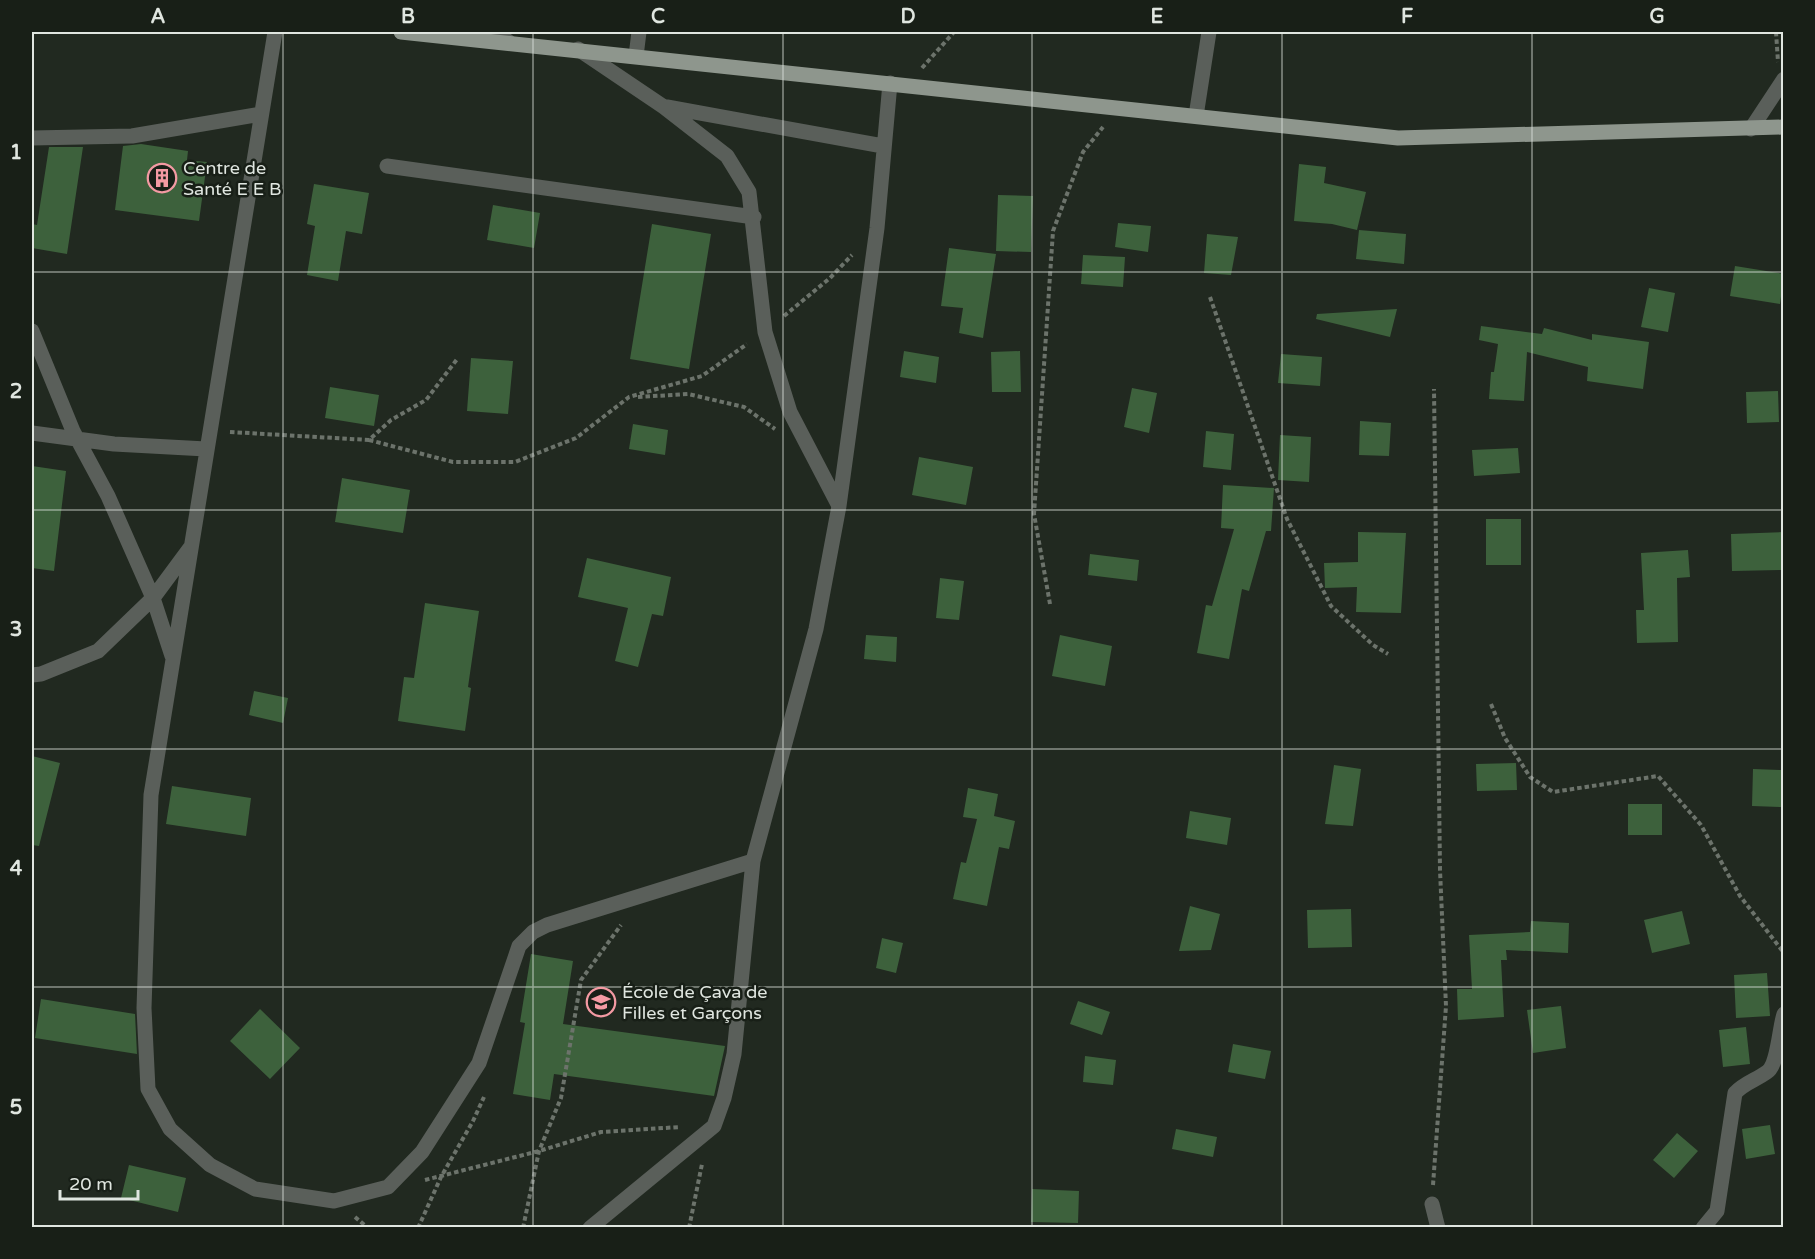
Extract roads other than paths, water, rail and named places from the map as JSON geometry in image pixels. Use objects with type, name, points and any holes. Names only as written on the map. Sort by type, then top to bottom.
[{"type":"main road","points":[[401,32],[578,49],[1398,138],[1784,128]]},
{"type":"street","points":[[275,32],[208,431],[192,546],[151,795],[144,1008],[148,1089],[170,1129],[210,1165],[255,1190],[334,1201],[388,1188],[422,1152],[479,1063],[519,946],[533,932],[547,925],[640,898],[753,861]]},
{"type":"street","points":[[495,32],[509,42]]},
{"type":"street","points":[[636,56],[639,32]]},
{"type":"street","points":[[1196,116],[1209,32]]},
{"type":"street","points":[[578,49],[664,107],[727,156],[749,192],[754,217],[765,332],[790,412],[839,506]]},
{"type":"street","points":[[1751,129],[1784,79]]},
{"type":"street","points":[[590,1227],[714,1126],[724,1098],[734,1054],[753,861],[816,629],[839,506],[877,228],[890,83]]},
{"type":"street","points":[[664,107],[883,146]]},
{"type":"street","points":[[32,138],[132,136],[261,114]]},
{"type":"street","points":[[387,166],[754,217]]},
{"type":"street","points":[[32,331],[78,441],[108,496],[153,597],[173,659]]},
{"type":"street","points":[[32,433],[78,441],[206,449]]},
{"type":"street","points":[[32,675],[41,674],[98,651],[153,597],[192,546]]},
{"type":"street","points":[[1703,1227],[1717,1211],[1735,1093],[1740,1087],[1769,1071],[1776,1061],[1776,1041],[1784,1014]]},
{"type":"street","points":[[1432,1204],[1438,1227]]},
{"type":"place","name":"Centre de Santé E E B","points":[[162,178]]},
{"type":"place","name":"École de Çava de Filles et Garçons","points":[[601,1002]]}]
